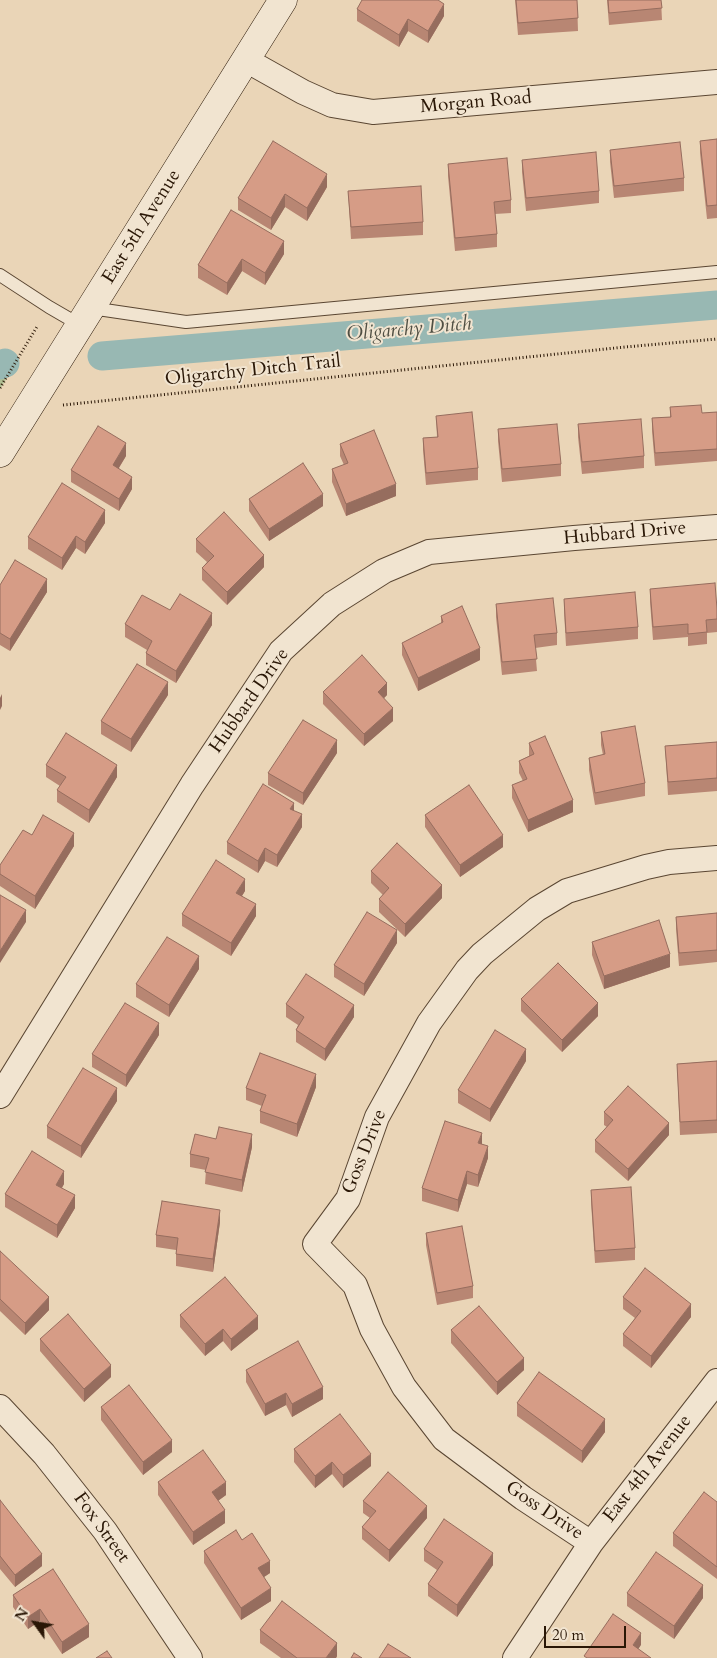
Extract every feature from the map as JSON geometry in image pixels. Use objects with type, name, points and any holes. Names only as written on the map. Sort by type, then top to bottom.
[{"type":"street","name":"East 5th Avenue","points":[[0,453],[283,0]]},
{"type":"street","name":"Morgan Road","points":[[246,60],[303,92],[332,105],[373,112],[717,82]]},
{"type":"street","name":"Hubbard Drive","points":[[0,1096],[192,785],[281,651],[332,604],[384,572],[429,552],[717,527]]},
{"type":"street","name":"Goss Drive","points":[[591,1543],[523,1498],[444,1439],[404,1387],[372,1329],[355,1285],[315,1244],[348,1199],[377,1117],[429,1023],[467,970],[482,954],[537,910],[566,891],[646,867],[669,862],[717,858]]},
{"type":"street","name":"East 4th Avenue","points":[[515,1658],[591,1543],[717,1381]]},
{"type":"street","name":"Fox Street","points":[[0,1407],[44,1454],[105,1531],[190,1658]]},
{"type":"lane","points":[[0,275],[49,307],[86,316],[186,322],[717,272]]},
{"type":"path","points":[[0,388],[49,307]]},
{"type":"path","name":"Oligarchy Ditch Trail","points":[[65,396],[60,405],[625,346],[717,339]]},
{"type":"green space","points":[[16,363],[0,389],[0,369]]},
{"type":"building","points":[[362,0],[438,0],[444,4],[428,31],[408,19],[399,35],[357,9]]},
{"type":"building","points":[[516,0],[577,0],[578,18],[518,23]]},
{"type":"building","points":[[608,0],[661,0],[662,8],[609,13]]},
{"type":"building","points":[[717,139],[717,205],[707,206],[700,141]]},
{"type":"building","points":[[273,141],[327,174],[307,208],[285,194],[271,218],[238,198]]},
{"type":"building","points":[[680,142],[684,178],[614,186],[610,150]]},
{"type":"building","points":[[596,152],[599,191],[526,198],[522,160]]},
{"type":"building","points":[[507,158],[511,200],[494,202],[497,234],[455,238],[448,164]]},
{"type":"building","points":[[421,186],[423,222],[351,227],[348,191]]},
{"type":"building","points":[[231,210],[284,241],[265,273],[242,259],[227,283],[198,265]]},
{"type":"building","points":[[701,405],[702,413],[717,412],[717,449],[655,453],[652,418],[671,417],[670,407]]},
{"type":"building","points":[[472,412],[478,468],[426,473],[423,438],[438,437],[436,416]]},
{"type":"building","points":[[641,419],[644,456],[582,462],[578,424]]},
{"type":"building","points":[[557,424],[561,464],[502,469],[498,429]]},
{"type":"building","points":[[98,426],[126,443],[113,465],[132,477],[119,499],[71,470]]},
{"type":"building","points":[[374,430],[396,484],[346,504],[332,469],[348,463],[340,444]]},
{"type":"building","points":[[303,463],[323,494],[269,529],[249,499]]},
{"type":"building","points":[[62,483],[105,510],[85,542],[76,536],[62,558],[28,537]]},
{"type":"building","points":[[224,512],[264,555],[227,592],[202,568],[214,556],[196,539]]},
{"type":"building","points":[[15,560],[47,579],[10,639],[0,633],[0,585]]},
{"type":"building","points":[[715,583],[717,619],[706,620],[707,632],[688,634],[688,624],[653,627],[650,589]]},
{"type":"building","points":[[635,592],[638,627],[566,633],[564,599]]},
{"type":"building","points":[[180,594],[212,613],[176,671],[146,653],[152,641],[125,624],[142,595],[170,610]]},
{"type":"building","points":[[553,598],[557,633],[534,635],[537,659],[502,662],[496,604]]},
{"type":"building","points":[[462,606],[480,648],[418,678],[402,643],[443,622],[441,616]]},
{"type":"building","points":[[362,655],[387,683],[378,692],[393,708],[364,734],[323,692]]},
{"type":"building","points":[[137,664],[168,682],[131,739],[101,721]]},
{"type":"building","points":[[303,720],[337,740],[303,793],[268,773]]},
{"type":"building","points":[[635,726],[645,783],[595,793],[589,758],[605,754],[601,732]]},
{"type":"building","points":[[66,733],[117,765],[89,810],[57,790],[66,777],[46,765]]},
{"type":"building","points":[[545,736],[573,800],[528,820],[512,785],[527,779],[519,761],[534,754],[529,743]]},
{"type":"building","points":[[717,742],[717,778],[668,782],[665,746]]},
{"type":"building","points":[[263,784],[294,803],[290,809],[302,814],[277,855],[265,848],[258,861],[227,842]]},
{"type":"building","points":[[469,785],[503,835],[460,865],[425,815]]},
{"type":"building","points":[[43,815],[74,833],[35,896],[0,874],[0,865],[23,830],[32,835]]},
{"type":"building","points":[[397,843],[442,885],[405,924],[379,899],[389,888],[371,871]]},
{"type":"building","points":[[216,860],[245,879],[236,893],[256,904],[231,943],[182,914]]},
{"type":"building","points":[[0,895],[26,910],[0,951]]},
{"type":"building","points":[[367,912],[397,930],[364,984],[334,965]]},
{"type":"building","points":[[717,913],[717,950],[679,953],[676,917]]},
{"type":"building","points":[[659,920],[670,954],[604,976],[592,942]]},
{"type":"building","points":[[167,937],[199,956],[169,1005],[136,984]]},
{"type":"building","points":[[558,963],[598,1003],[562,1040],[521,999]]},
{"type":"building","points":[[306,974],[354,1005],[325,1049],[296,1030],[304,1017],[286,1004]]},
{"type":"building","points":[[125,1003],[159,1023],[126,1075],[92,1054]]},
{"type":"building","points":[[495,1030],[526,1049],[490,1109],[458,1090]]},
{"type":"building","points":[[260,1053],[316,1074],[297,1124],[260,1111],[266,1095],[246,1088]]},
{"type":"building","points":[[717,1061],[717,1120],[680,1122],[677,1064]]},
{"type":"building","points":[[83,1068],[117,1088],[81,1146],[47,1126]]},
{"type":"building","points":[[628,1086],[669,1123],[628,1169],[595,1140],[613,1120],[604,1112]]},
{"type":"building","points":[[445,1121],[482,1133],[478,1143],[488,1146],[478,1175],[467,1171],[458,1200],[422,1188]]},
{"type":"building","points":[[219,1127],[252,1134],[242,1180],[205,1172],[209,1158],[190,1154],[195,1134],[216,1139]]},
{"type":"building","points":[[32,1151],[64,1171],[56,1185],[75,1195],[57,1225],[5,1194]]},
{"type":"building","points":[[631,1187],[635,1248],[595,1251],[591,1190]]},
{"type":"building","points":[[162,1201],[220,1210],[213,1259],[176,1254],[178,1238],[156,1235]]},
{"type":"building","points":[[462,1226],[473,1286],[437,1293],[426,1233]]},
{"type":"building","points":[[0,1251],[49,1297],[25,1323],[0,1299]]},
{"type":"building","points":[[645,1268],[691,1304],[651,1356],[623,1334],[641,1311],[623,1297]]},
{"type":"building","points":[[225,1277],[258,1316],[231,1339],[223,1329],[205,1344],[180,1315]]},
{"type":"building","points":[[479,1306],[524,1358],[497,1382],[451,1330]]},
{"type":"building","points":[[68,1314],[111,1365],[84,1389],[40,1339]]},
{"type":"building","points":[[298,1341],[323,1387],[292,1404],[286,1393],[265,1404],[246,1370]]},
{"type":"building","points":[[539,1372],[605,1419],[582,1451],[517,1403]]},
{"type":"building","points":[[129,1385],[172,1440],[143,1462],[101,1407]]},
{"type":"building","points":[[340,1414],[371,1454],[343,1475],[332,1462],[315,1476],[294,1449]]},
{"type":"building","points":[[203,1450],[226,1482],[212,1492],[225,1510],[193,1532],[158,1482]]},
{"type":"building","points":[[388,1472],[427,1506],[389,1550],[362,1527],[376,1511],[363,1501]]},
{"type":"building","points":[[704,1492],[717,1502],[717,1567],[673,1533]]},
{"type":"building","points":[[0,1500],[42,1554],[15,1575],[0,1556]]},
{"type":"building","points":[[444,1519],[493,1553],[457,1605],[428,1584],[443,1562],[424,1549]]},
{"type":"building","points":[[236,1530],[242,1540],[252,1533],[270,1561],[258,1568],[271,1588],[241,1608],[204,1551]]},
{"type":"building","points":[[656,1552],[703,1585],[674,1626],[627,1593]]},
{"type":"building","points":[[53,1569],[89,1624],[62,1642],[40,1609],[28,1617],[13,1595]]},
{"type":"building","points":[[282,1601],[337,1643],[326,1658],[297,1658],[260,1630]]},
{"type":"building","points":[[613,1614],[641,1633],[633,1645],[651,1658],[587,1658],[584,1656]]},
{"type":"building","points":[[388,1644],[411,1658],[379,1658]]},
{"type":"building","points":[[107,1651],[112,1658],[96,1658]]},
{"type":"building","points":[[354,1653],[362,1658],[351,1658]]},
{"type":"waterway","name":"Oligarchy Ditch","points":[[102,356],[717,305]]},
{"type":"waterway","name":"Oligarchy Ditch","points":[[0,365],[5,363]]}]
